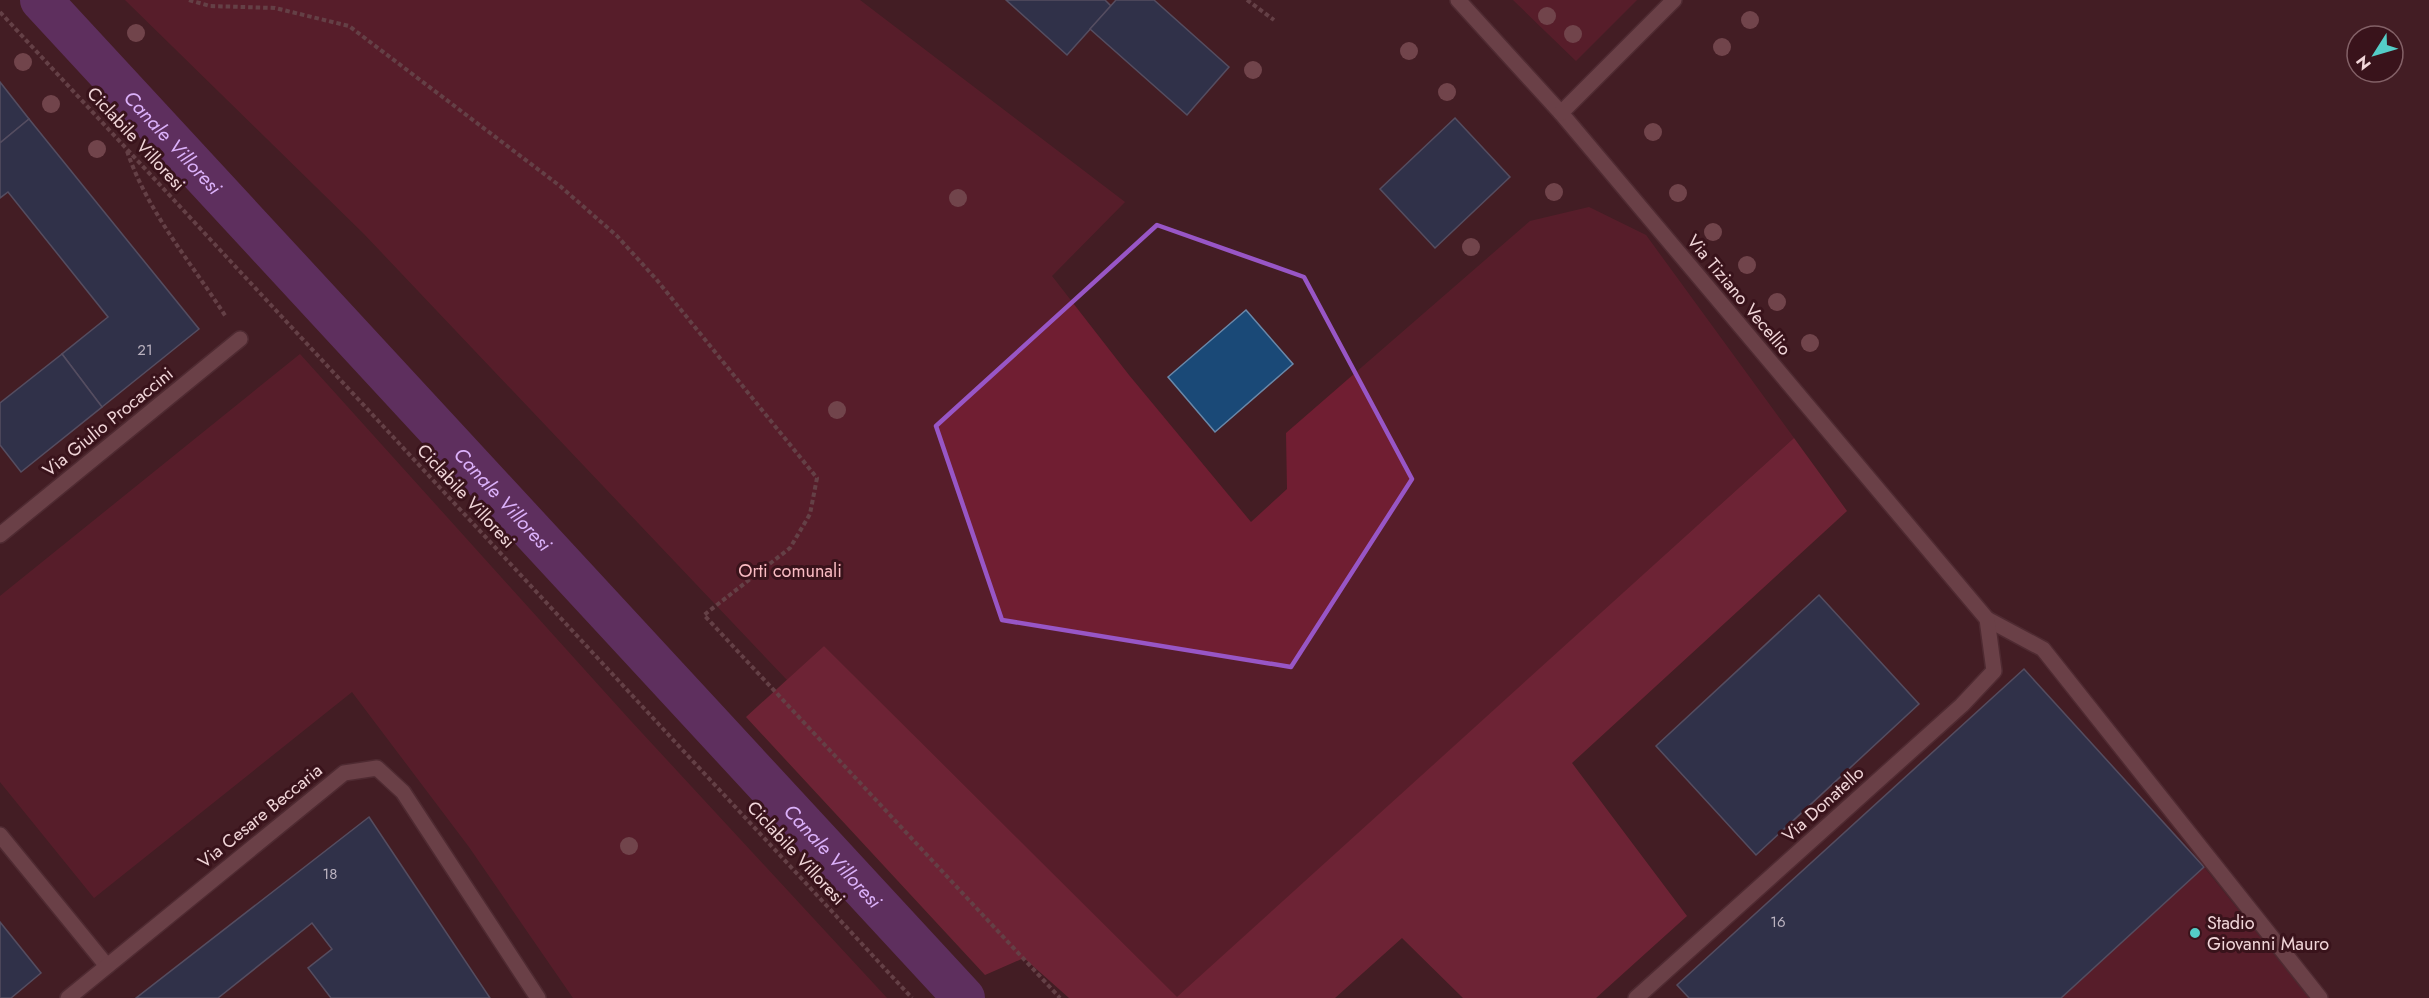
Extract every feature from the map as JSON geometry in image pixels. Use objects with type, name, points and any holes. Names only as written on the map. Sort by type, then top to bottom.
[{"type":"street","name":"Via Tiziano Vecellio","points":[[1458,0],[1561,113],[1987,619]]},
{"type":"street","points":[[1561,113],[1674,0]]},
{"type":"street","name":"Via Giulio Procaccini","points":[[0,535],[240,339]]},
{"type":"street","points":[[1987,619],[2043,649],[2320,998]]},
{"type":"street","name":"Via Donatello","points":[[1636,998],[1962,705],[1994,671],[1987,619]]},
{"type":"street","name":"Via Cesare Beccaria","points":[[68,998],[344,773],[377,768],[404,792],[537,998]]},
{"type":"street","points":[[0,835],[107,966]]},
{"type":"path","points":[[189,0],[210,6],[275,8],[349,26],[542,173],[617,236],[656,279],[817,478],[810,514],[790,548],[705,615],[1060,998]]},
{"type":"path","points":[[1247,0],[1274,20]]},
{"type":"path","name":"Ciclabile Villoresi","points":[[0,12],[912,998]]},
{"type":"path","points":[[126,148],[137,179],[159,219],[240,339]]},
{"type":"highlighted area","points":[[1157,225],[1304,277],[1412,479],[1291,667],[1002,620],[936,426]]},
{"type":"green space","name":"Orti comunali","points":[[125,0],[860,0],[1125,202],[1052,276],[1129,375],[1251,522],[1287,489],[1286,433],[1530,221],[1589,207],[1646,235],[1794,438],[1177,998],[824,646],[787,680],[364,234]]},
{"type":"green space","points":[[1513,0],[1637,0],[1576,61]]},
{"type":"green space","points":[[300,354],[630,720],[887,998],[573,998],[469,847],[352,692],[94,898],[0,782],[0,596]]},
{"type":"green space","name":"Stadio Giovanni Mauro","points":[[2204,867],[2309,998],[2061,998]]},
{"type":"shaded area","points":[[1794,438],[1847,511],[1572,763],[1687,916],[1596,998],[1463,998],[1402,938],[1335,998],[1069,998],[1024,958],[985,975],[746,717],[824,646],[1177,997]]},
{"type":"building","points":[[1006,0],[1105,0],[1111,6],[1067,55]]},
{"type":"building","points":[[1116,0],[1154,0],[1229,67],[1187,115],[1090,29]]},
{"type":"building","points":[[0,82],[29,119],[0,143]]},
{"type":"building","points":[[1455,118],[1510,177],[1435,248],[1380,189]]},
{"type":"building","points":[[29,119],[199,329],[102,407],[62,354],[108,317],[8,192],[0,198],[0,143]]},
{"type":"building","points":[[1246,310],[1293,364],[1215,432],[1168,377]]},
{"type":"building","points":[[62,354],[102,407],[21,472],[0,445],[0,403]]},
{"type":"building","points":[[1819,595],[1919,704],[1756,855],[1656,746]]},
{"type":"building","points":[[2024,669],[2204,867],[2061,998],[1689,998],[1677,985]]},
{"type":"building","points":[[369,817],[490,998],[331,998],[308,968],[332,949],[312,923],[218,998],[136,998]]},
{"type":"building","points":[[0,922],[41,973],[11,998],[0,998]]},
{"type":"waterway","name":"Canale Villoresi","points":[[41,0],[964,998]]},
{"type":"place","name":"Stadio Giovanni Mauro","points":[[2195,933]]}]
